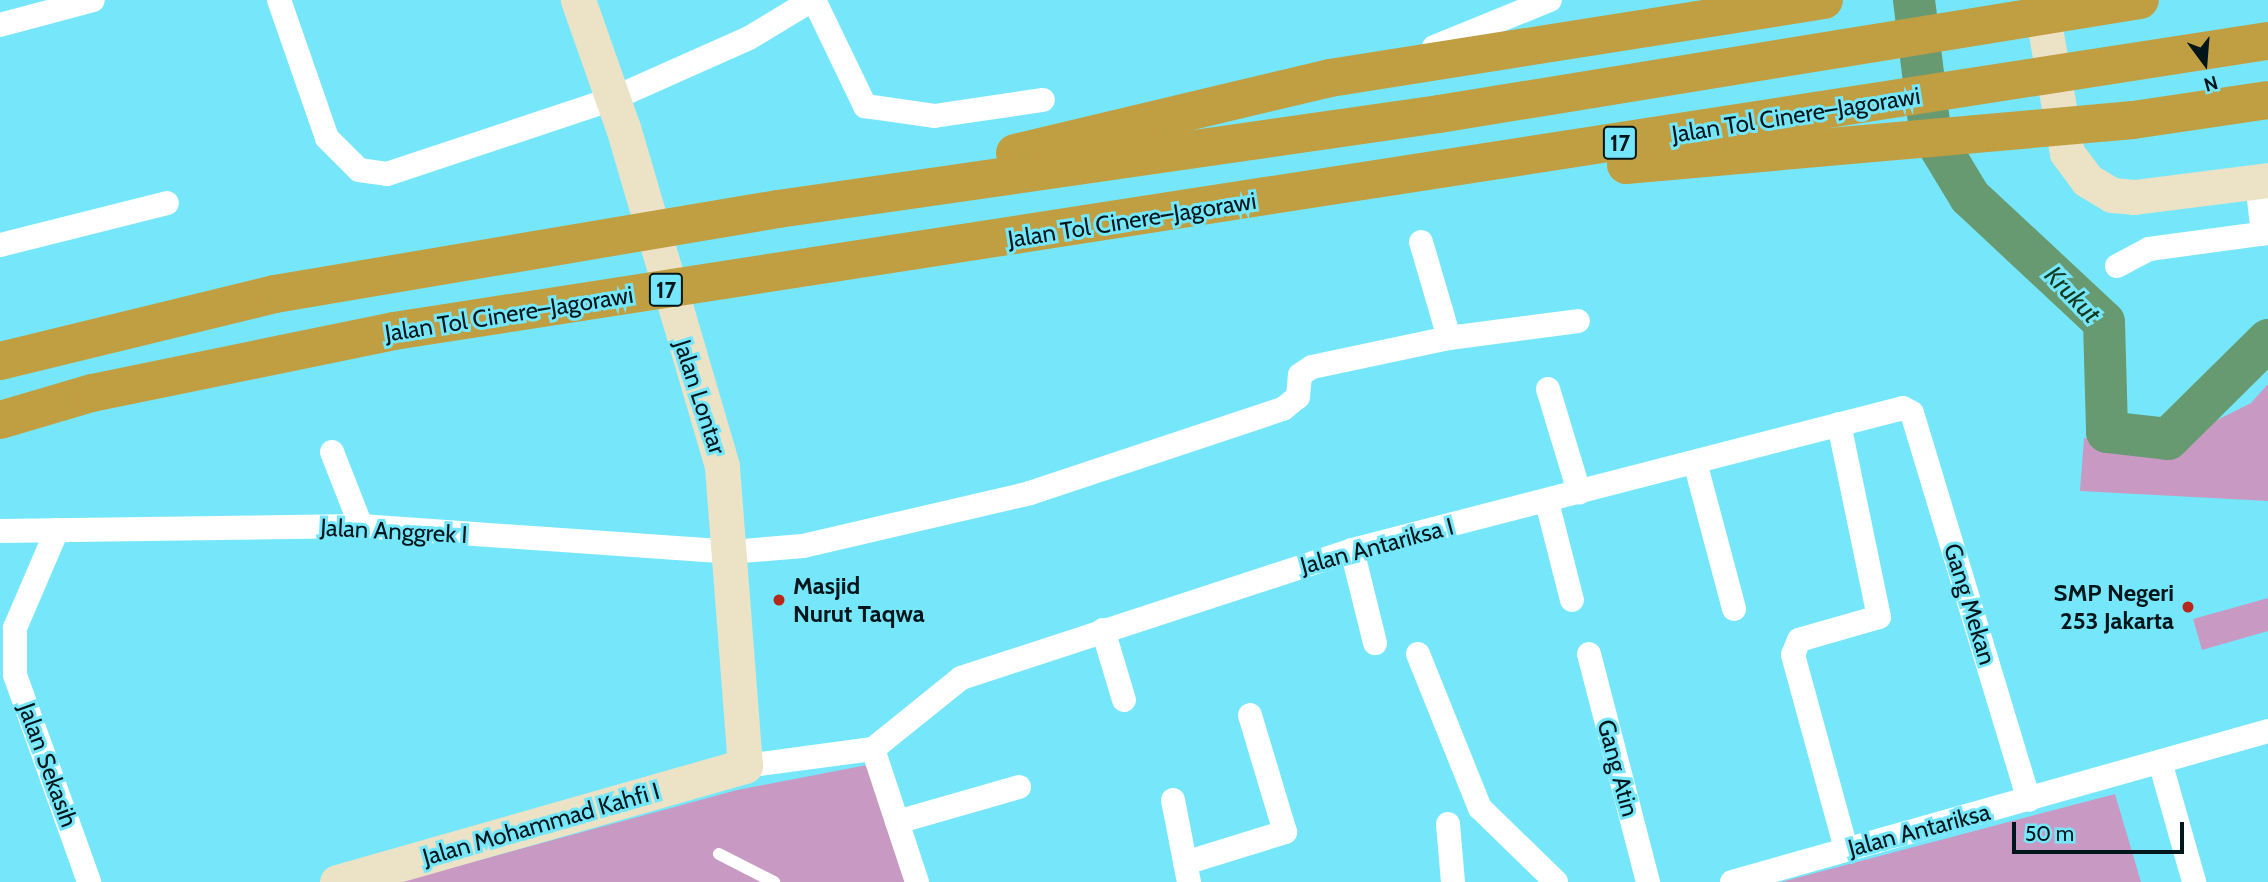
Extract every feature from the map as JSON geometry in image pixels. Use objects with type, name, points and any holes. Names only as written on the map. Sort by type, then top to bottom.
[{"type":"highway","points":[[1690,19],[1768,0]]},
{"type":"highway","points":[[778,209],[1330,78],[1690,19],[1824,0]]},
{"type":"highway","name":"17","points":[[0,361],[275,294],[778,209],[1439,114],[2140,0]]},
{"type":"highway","name":"Jalan Tol Cinere–Jagorawi","points":[[0,420],[92,393],[394,331],[1338,188],[1902,98],[2099,70],[2268,41]]},
{"type":"highway","points":[[1338,188],[1910,143],[2133,120],[2268,100]]},
{"type":"street","points":[[0,25],[93,0]]},
{"type":"street","points":[[279,0],[327,138],[359,170],[387,174],[612,99],[749,38],[813,0],[865,106],[934,116],[1043,100]]},
{"type":"street","name":"Jalan Lontar","points":[[578,0],[631,153],[695,390],[722,466],[745,766]]},
{"type":"street","points":[[1434,47],[1550,0]]},
{"type":"street","points":[[2040,0],[2067,153],[2087,180],[2112,195],[2134,197],[2262,181],[2265,233],[2148,249],[2117,266]]},
{"type":"street","points":[[0,246],[167,203]]},
{"type":"street","points":[[1421,242],[1449,338],[1578,321]]},
{"type":"street","name":"Jalan Anggrek I","points":[[0,531],[361,526],[730,552],[803,546],[1030,493],[1283,409],[1298,397],[1300,375],[1312,367],[1449,338]]},
{"type":"street","points":[[1548,389],[1580,492]]},
{"type":"street","name":"Jalan Antariksa I","points":[[873,749],[961,678],[1103,630],[1352,550],[1547,502],[1839,424],[1909,409]]},
{"type":"street","name":"Gang Mekan","points":[[1909,409],[2029,800]]},
{"type":"street","points":[[1839,424],[1879,617],[1799,640],[1793,655],[1846,849]]},
{"type":"street","points":[[332,452],[361,526]]},
{"type":"street","points":[[1695,462],[1734,609]]},
{"type":"street","points":[[1547,502],[1572,600]]},
{"type":"street","name":"Jalan Sekasih","points":[[57,530],[15,628],[15,675],[89,882]]},
{"type":"street","points":[[1352,550],[1375,643]]},
{"type":"street","points":[[1103,630],[1124,700]]},
{"type":"street","points":[[1418,653],[1480,808],[1556,882]]},
{"type":"street","name":"Gang Atin","points":[[1589,654],[1648,882]]},
{"type":"street","points":[[1173,800],[1187,872],[1285,832],[1251,715]]},
{"type":"street","name":"Jalan Antariksa","points":[[1732,882],[2161,765],[2268,731]]},
{"type":"street","points":[[745,766],[873,749],[917,882]]},
{"type":"street","points":[[2161,765],[2194,882]]},
{"type":"street","name":"Jalan Mohammad Kahfi I","points":[[337,882],[745,766]]},
{"type":"street","points":[[897,822],[1020,786]]},
{"type":"street","points":[[1448,824],[1453,882]]},
{"type":"lane","points":[[719,854],[774,882]]},
{"type":"shaded area","points":[[2268,384],[2268,501],[2080,491],[2084,438],[2175,452],[2193,432],[2251,403]]},
{"type":"shaded area","points":[[2268,598],[2268,631],[2202,650],[2193,619]]},
{"type":"shaded area","points":[[872,764],[905,882],[399,882],[737,790]]},
{"type":"shaded area","points":[[2115,794],[2141,882],[1781,882]]},
{"type":"waterway","name":"Krukut","points":[[1914,0],[1930,131],[1970,197],[2104,322],[2107,432],[2168,439],[2268,340]]},
{"type":"place","name":"Masjid Nurut Taqwa","points":[[779,600]]},
{"type":"place","name":"SMP Negeri 253 Jakarta","points":[[2188,607]]}]
